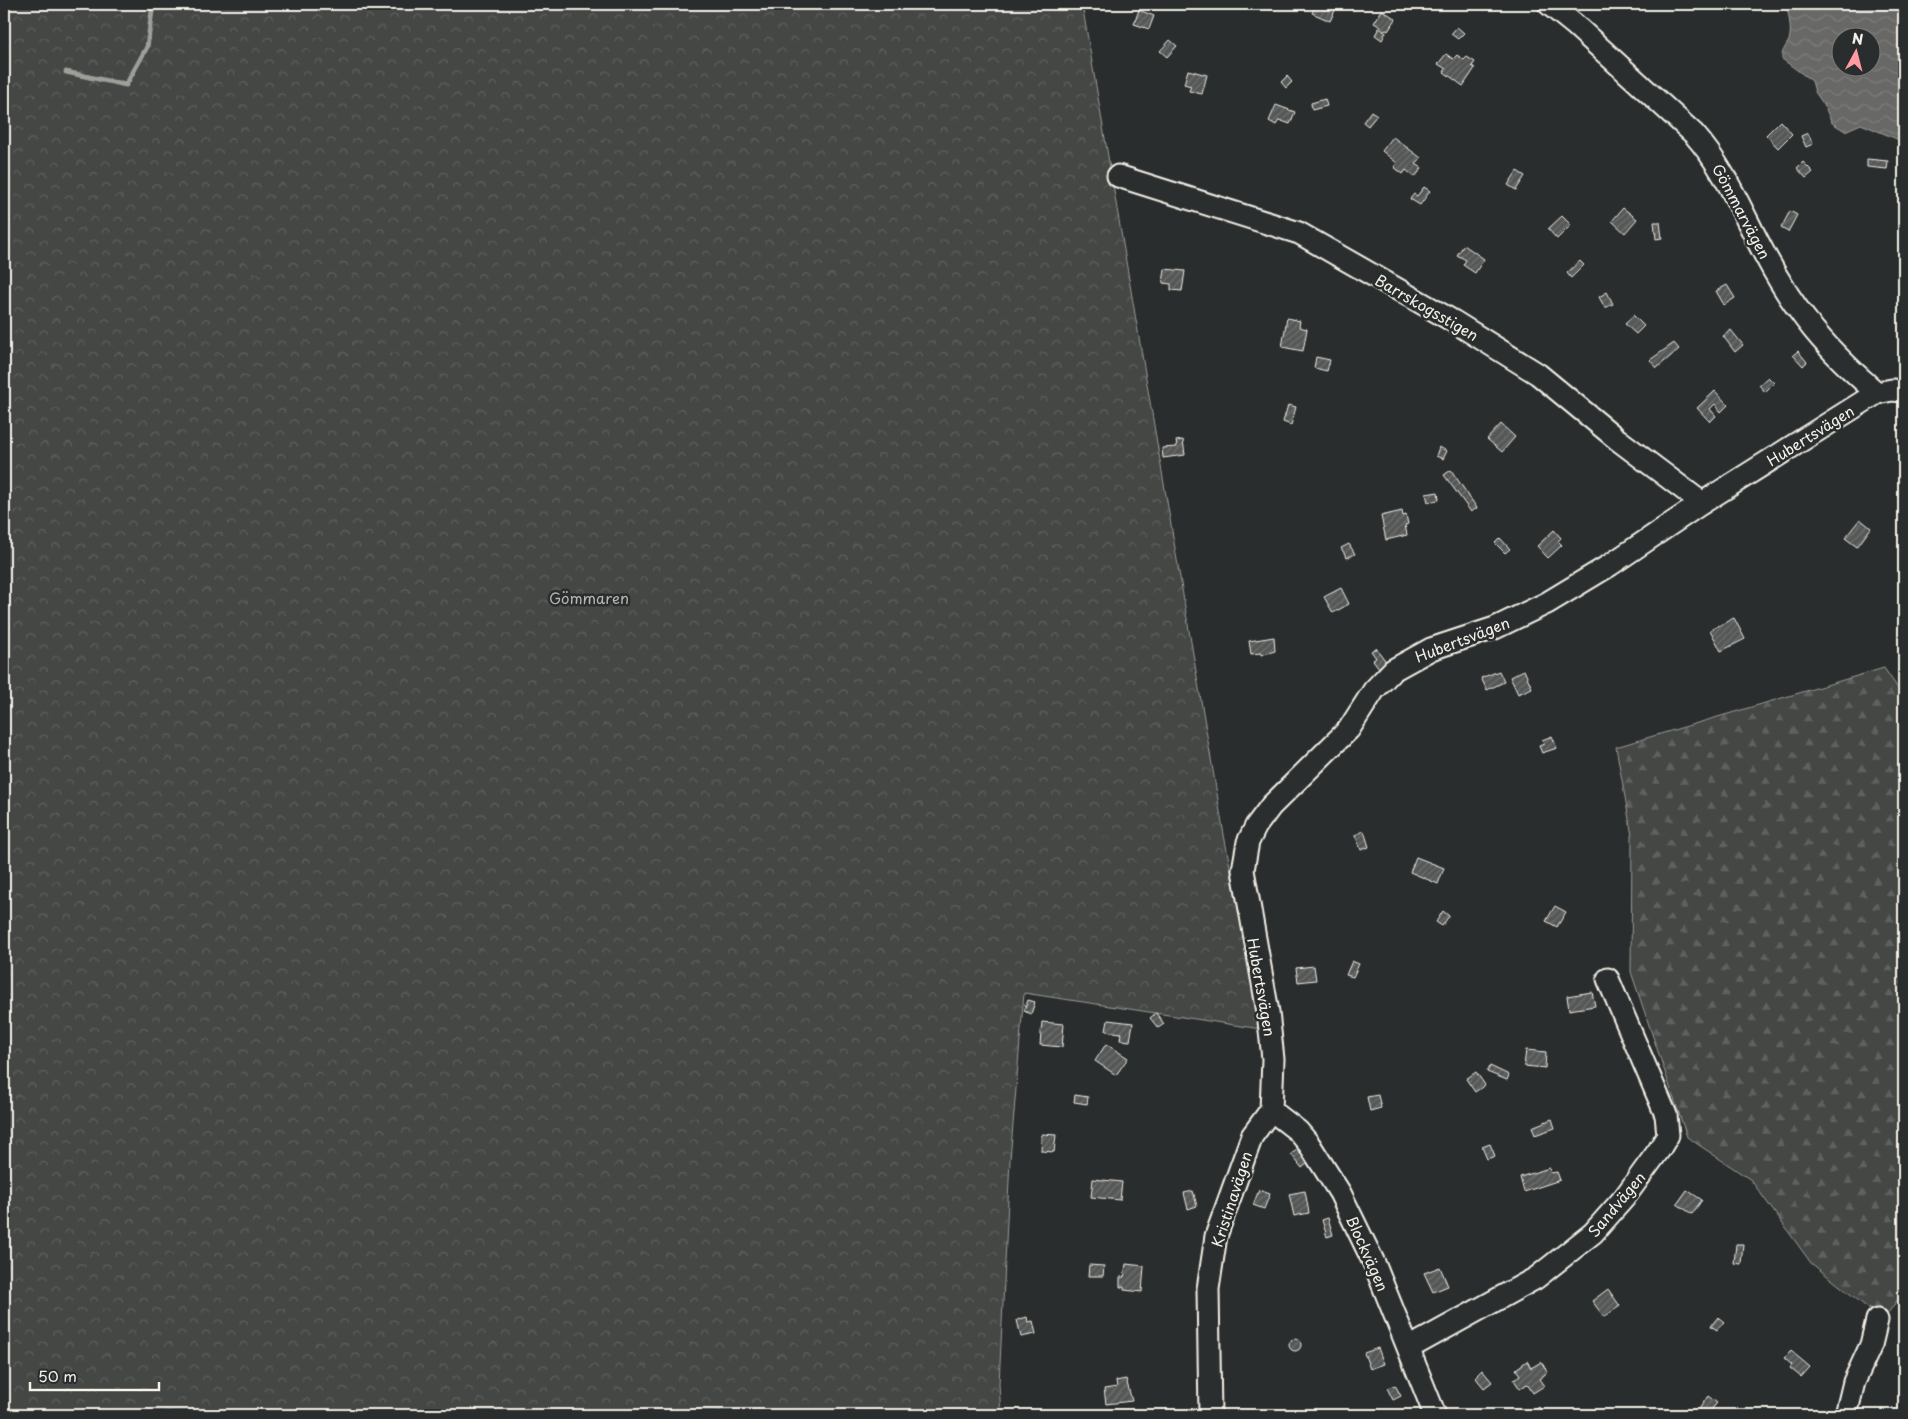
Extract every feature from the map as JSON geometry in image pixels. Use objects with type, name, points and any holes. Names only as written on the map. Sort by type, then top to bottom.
[{"type":"street","name":"Gömmarvägen","points":[[1548,4],[1576,25],[1694,134],[1711,153],[1732,187],[1766,257],[1810,328],[1846,366],[1877,393]]},
{"type":"street","name":"Barrskogsstigen","points":[[1118,176],[1299,233],[1453,321],[1538,374],[1617,439],[1702,503]]},
{"type":"street","points":[[1877,393],[1892,390],[1904,391]]},
{"type":"street","name":"Hubertsvägen","points":[[1270,1110],[1273,1059],[1268,1012],[1242,870],[1248,842],[1256,826],[1271,806],[1349,729],[1374,690],[1392,670],[1431,648],[1495,628],[1547,603],[1610,565],[1702,503],[1877,393]]},
{"type":"street","name":"Sandvägen","points":[[1409,1348],[1536,1278],[1593,1233],[1624,1198],[1668,1135],[1666,1115],[1608,979]]},
{"type":"street","name":"Blockvägen","points":[[1270,1110],[1298,1131],[1310,1144],[1340,1193],[1374,1263],[1435,1415]]},
{"type":"street","name":"Kristinavägen","points":[[1210,1415],[1208,1289],[1216,1236],[1252,1136],[1270,1110]]},
{"type":"street","points":[[1846,1415],[1854,1382],[1871,1345],[1876,1320]]},
{"type":"green space","name":"Gömmaren","points":[[4,4],[1082,4],[1224,835],[1261,1029],[1024,993],[1010,1160],[999,1384],[1001,1415],[4,1415]]},
{"type":"green space","points":[[1884,668],[1904,697],[1904,1291],[1883,1320],[1811,1263],[1751,1180],[1687,1137],[1631,972],[1632,836],[1616,747]]},
{"type":"water","points":[[1781,4],[1904,4],[1904,142],[1861,124],[1845,131],[1832,123],[1824,105],[1815,92],[1812,81],[1782,59],[1783,51],[1790,36],[1787,8]]},
{"type":"building","points":[[1316,4],[1338,4],[1330,21],[1312,13]]},
{"type":"building","points":[[1139,10],[1154,16],[1149,29],[1134,24]]},
{"type":"building","points":[[1382,10],[1396,19],[1388,31],[1374,23]]},
{"type":"building","points":[[1457,27],[1464,33],[1458,39],[1451,34]]},
{"type":"building","points":[[1379,28],[1386,32],[1382,40],[1375,35]]},
{"type":"building","points":[[1170,40],[1177,46],[1167,57],[1160,51]]},
{"type":"building","points":[[1446,54],[1453,59],[1457,55],[1464,60],[1467,57],[1475,62],[1472,66],[1475,68],[1463,86],[1444,72],[1446,69],[1438,64]]},
{"type":"building","points":[[1188,70],[1207,75],[1202,94],[1189,91],[1191,86],[1184,84]]},
{"type":"building","points":[[1287,76],[1292,82],[1286,88],[1281,82]]},
{"type":"building","points":[[1325,99],[1327,106],[1312,110],[1311,103]]},
{"type":"building","points":[[1276,105],[1295,112],[1290,124],[1279,120],[1276,125],[1269,121]]},
{"type":"building","points":[[1371,111],[1377,115],[1368,126],[1363,122]]},
{"type":"building","points":[[1780,121],[1792,134],[1778,148],[1766,135]]},
{"type":"building","points":[[1808,133],[1813,144],[1806,147],[1801,136]]},
{"type":"building","points":[[1393,137],[1421,158],[1416,164],[1422,168],[1415,177],[1406,170],[1403,174],[1394,167],[1397,163],[1382,151]]},
{"type":"building","points":[[1867,159],[1888,161],[1887,169],[1867,167]]},
{"type":"building","points":[[1803,162],[1813,172],[1806,178],[1797,168]]},
{"type":"building","points":[[1517,171],[1525,176],[1516,190],[1508,185]]},
{"type":"building","points":[[1424,187],[1430,191],[1420,205],[1410,199],[1414,194],[1417,196]]},
{"type":"building","points":[[1623,208],[1637,219],[1625,233],[1612,221]]},
{"type":"building","points":[[1790,211],[1797,215],[1788,232],[1781,228]]},
{"type":"building","points":[[1562,216],[1571,225],[1557,239],[1548,229]]},
{"type":"building","points":[[1654,222],[1660,222],[1662,238],[1656,239]]},
{"type":"building","points":[[1464,245],[1484,259],[1475,273],[1463,265],[1466,260],[1457,255]]},
{"type":"building","points":[[1580,261],[1584,265],[1571,278],[1567,273]]},
{"type":"building","points":[[1165,269],[1185,271],[1182,291],[1171,290],[1171,284],[1163,283]]},
{"type":"building","points":[[1727,285],[1735,298],[1724,305],[1716,291]]},
{"type":"building","points":[[1607,292],[1613,304],[1605,308],[1599,297]]},
{"type":"building","points":[[1633,315],[1644,326],[1636,334],[1625,324]]},
{"type":"building","points":[[1287,318],[1300,321],[1299,327],[1307,329],[1303,351],[1282,347]]},
{"type":"building","points":[[1731,330],[1743,345],[1735,352],[1723,336]]},
{"type":"building","points":[[1674,343],[1679,349],[1657,368],[1650,360]]},
{"type":"building","points":[[1798,351],[1807,362],[1803,366],[1793,355]]},
{"type":"building","points":[[1316,357],[1330,360],[1327,371],[1314,368]]},
{"type":"building","points":[[1768,377],[1774,383],[1765,392],[1759,385]]},
{"type":"building","points":[[1715,391],[1728,405],[1721,412],[1715,404],[1710,409],[1716,416],[1710,422],[1697,408]]},
{"type":"building","points":[[1288,405],[1296,407],[1291,425],[1283,422]]},
{"type":"building","points":[[1501,424],[1515,437],[1502,452],[1487,439]]},
{"type":"building","points":[[1183,440],[1185,455],[1163,458],[1162,448],[1177,447],[1176,441]]},
{"type":"building","points":[[1439,447],[1447,451],[1443,459],[1436,456]]},
{"type":"building","points":[[1451,470],[1477,508],[1471,512],[1444,475]]},
{"type":"building","points":[[1438,492],[1439,500],[1428,502],[1426,494]]},
{"type":"building","points":[[1402,511],[1403,516],[1406,515],[1408,524],[1405,525],[1407,535],[1386,540],[1381,516]]},
{"type":"building","points":[[1860,519],[1871,528],[1857,547],[1845,538]]},
{"type":"building","points":[[1554,530],[1561,538],[1558,541],[1562,545],[1548,558],[1537,546]]},
{"type":"building","points":[[1500,538],[1510,549],[1505,553],[1495,543]]},
{"type":"building","points":[[1349,544],[1355,554],[1347,558],[1341,548]]},
{"type":"building","points":[[1341,588],[1349,604],[1333,613],[1324,597]]},
{"type":"building","points":[[1734,618],[1745,639],[1721,651],[1710,630]]},
{"type":"building","points":[[1274,637],[1275,651],[1261,655],[1261,653],[1251,654],[1249,641]]},
{"type":"building","points":[[1376,648],[1387,663],[1379,668],[1373,660],[1376,658],[1371,651]]},
{"type":"building","points":[[1524,670],[1532,688],[1518,694],[1510,677]]},
{"type":"building","points":[[1499,671],[1504,682],[1487,690],[1481,678]]},
{"type":"building","points":[[1552,736],[1557,748],[1542,753],[1539,746],[1544,744],[1542,740]]},
{"type":"building","points":[[1364,831],[1369,847],[1361,850],[1355,835]]},
{"type":"building","points":[[1416,857],[1444,868],[1438,884],[1410,872]]},
{"type":"building","points":[[1555,906],[1566,912],[1557,927],[1546,921]]},
{"type":"building","points":[[1443,911],[1449,916],[1442,926],[1436,922]]},
{"type":"building","points":[[1352,961],[1359,964],[1353,977],[1346,975]]},
{"type":"building","points":[[1314,966],[1316,980],[1298,982],[1296,968]]},
{"type":"building","points":[[1592,992],[1595,1006],[1569,1010],[1567,996]]},
{"type":"building","points":[[1028,1000],[1035,1002],[1031,1014],[1024,1011]]},
{"type":"building","points":[[1156,1013],[1164,1024],[1158,1028],[1150,1018]]},
{"type":"building","points":[[1108,1020],[1133,1023],[1130,1041],[1120,1040],[1121,1033],[1106,1031]]},
{"type":"building","points":[[1042,1022],[1064,1024],[1062,1047],[1040,1045]]},
{"type":"building","points":[[1106,1044],[1128,1058],[1116,1075],[1095,1061]]},
{"type":"building","points":[[1526,1050],[1546,1052],[1545,1068],[1524,1066]]},
{"type":"building","points":[[1490,1066],[1509,1075],[1507,1080],[1487,1072]]},
{"type":"building","points":[[1476,1072],[1485,1085],[1475,1092],[1466,1079]]},
{"type":"building","points":[[1075,1095],[1088,1097],[1087,1104],[1074,1102]]},
{"type":"building","points":[[1378,1095],[1381,1108],[1370,1111],[1367,1097]]},
{"type":"building","points":[[1552,1119],[1555,1128],[1535,1135],[1532,1127]]},
{"type":"building","points":[[1042,1134],[1056,1135],[1054,1152],[1041,1151]]},
{"type":"building","points":[[1490,1144],[1495,1156],[1487,1159],[1482,1147]]},
{"type":"building","points":[[1297,1150],[1308,1163],[1302,1168],[1291,1154]]},
{"type":"building","points":[[1549,1168],[1551,1173],[1557,1172],[1560,1180],[1524,1192],[1520,1177]]},
{"type":"building","points":[[1093,1179],[1122,1182],[1120,1200],[1091,1197]]},
{"type":"building","points":[[1259,1190],[1270,1194],[1264,1209],[1253,1205]]},
{"type":"building","points":[[1687,1190],[1702,1200],[1692,1214],[1677,1204]]},
{"type":"building","points":[[1193,1191],[1197,1206],[1188,1209],[1184,1193]]},
{"type":"building","points":[[1305,1191],[1309,1213],[1294,1216],[1289,1194]]},
{"type":"building","points":[[1328,1218],[1333,1235],[1327,1237],[1322,1220]]},
{"type":"building","points":[[1736,1244],[1743,1244],[1741,1264],[1734,1263]]},
{"type":"building","points":[[1126,1264],[1144,1266],[1142,1292],[1124,1290],[1124,1287],[1120,1287],[1120,1277],[1124,1277]]},
{"type":"building","points":[[1089,1265],[1104,1266],[1103,1276],[1088,1276]]},
{"type":"building","points":[[1440,1267],[1448,1286],[1433,1292],[1424,1273]]},
{"type":"building","points":[[1608,1289],[1620,1306],[1604,1317],[1592,1301]]},
{"type":"building","points":[[1027,1317],[1028,1322],[1033,1321],[1036,1334],[1021,1337],[1017,1320]]},
{"type":"building","points":[[1718,1317],[1724,1322],[1717,1330],[1711,1326]]},
{"type":"building","points":[[1295,1339],[1301,1345],[1295,1351],[1289,1345]]},
{"type":"building","points":[[1378,1348],[1384,1364],[1370,1369],[1364,1353]]},
{"type":"building","points":[[1791,1351],[1810,1367],[1801,1377],[1790,1368],[1792,1365],[1784,1358]]},
{"type":"building","points":[[1527,1361],[1531,1368],[1541,1362],[1548,1372],[1539,1379],[1544,1386],[1533,1393],[1527,1384],[1520,1389],[1514,1380],[1520,1375],[1516,1369]]},
{"type":"building","points":[[1482,1370],[1492,1382],[1484,1388],[1475,1377]]},
{"type":"building","points":[[1126,1379],[1132,1401],[1106,1404],[1104,1389],[1117,1387],[1116,1381]]},
{"type":"building","points":[[1395,1385],[1401,1396],[1393,1400],[1387,1388]]},
{"type":"building","points":[[1708,1396],[1717,1403],[1707,1415],[1695,1415]]},
{"type":"building","points":[[1539,1407],[1543,1412],[1539,1415],[1529,1415]]},
{"type":"waterway","points":[[66,72],[126,85],[147,47],[153,4]]}]
